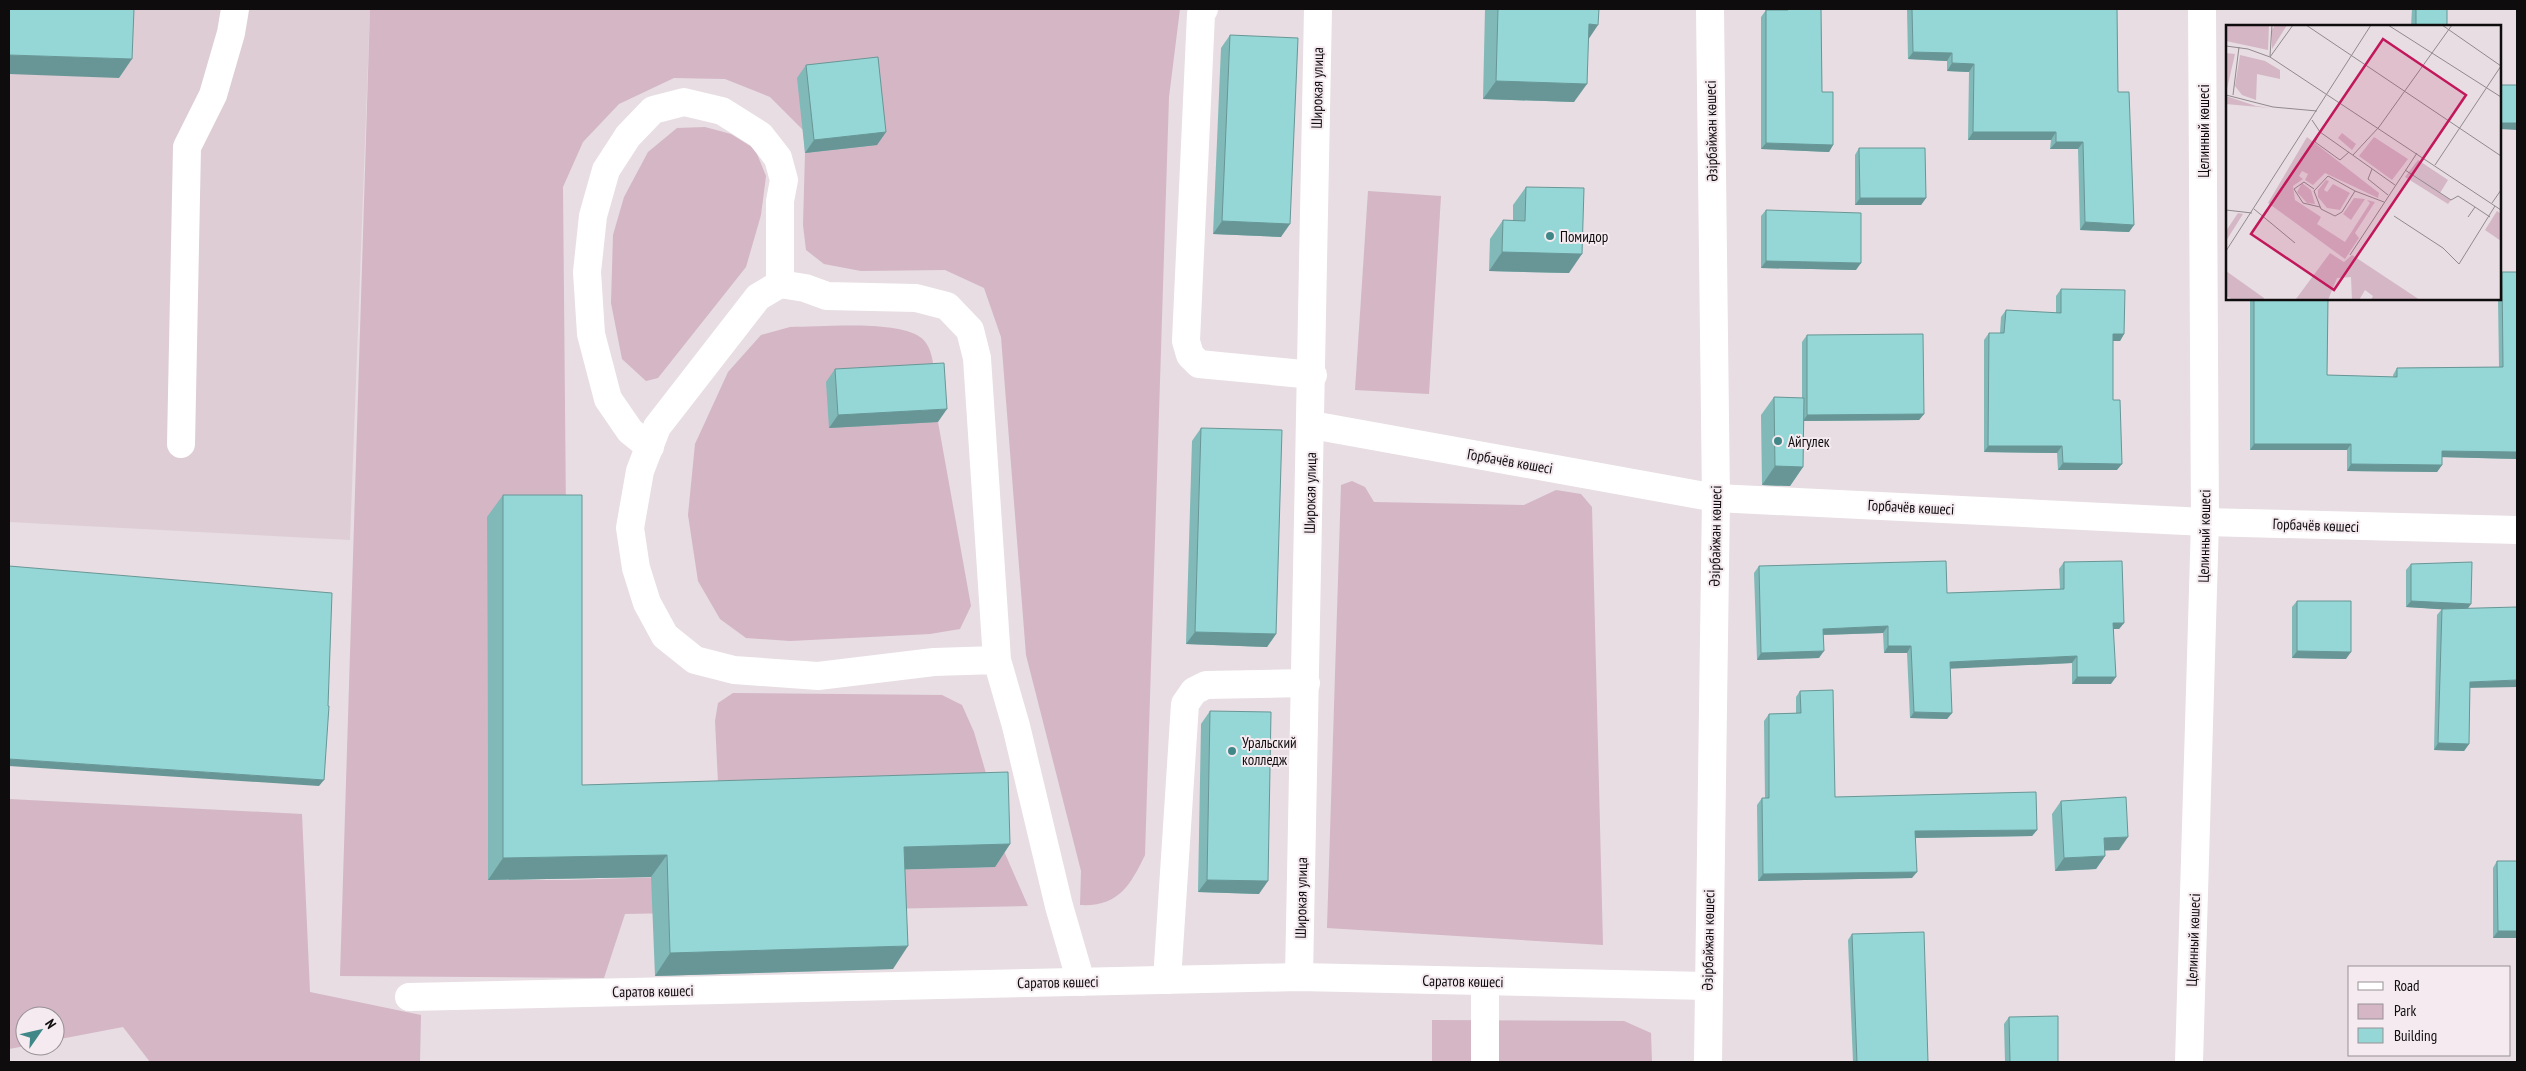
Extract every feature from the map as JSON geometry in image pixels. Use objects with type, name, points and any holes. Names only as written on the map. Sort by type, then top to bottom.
[{"type":"street","points":[[181,444],[187,147],[212,95],[231,34],[236,9]]},
{"type":"street","points":[[1204,9],[1201,14],[1186,341],[1190,355],[1199,364],[1313,375]]},
{"type":"street","name":"Широкая улица","points":[[1299,977],[1313,375],[1318,9]]},
{"type":"street","name":"Әзірбайжан көшесі","points":[[1708,1062],[1707,986],[1716,498],[1710,9]]},
{"type":"street","name":"Целинный көшесі","points":[[2189,1062],[2206,522],[2202,9]]},
{"type":"street","points":[[650,447],[630,431],[608,399],[590,334],[587,272],[593,216],[606,170],[628,136],[653,110],[684,102],[722,111],[760,135],[778,158],[784,180],[780,201],[780,284]]},
{"type":"street","points":[[998,660],[934,662],[818,676],[734,670],[695,660],[665,636],[647,603],[636,568],[630,528],[640,471],[657,427],[758,296],[780,284],[805,288],[826,296],[916,298],[948,306],[970,330],[977,358],[998,660],[1016,726],[1059,906],[1081,982]]},
{"type":"street","name":"Горбачёв көшесі","points":[[1312,425],[1716,498],[2206,522],[2517,530]]},
{"type":"street","points":[[1168,980],[1185,704],[1194,691],[1206,685],[1306,683]]},
{"type":"street","name":"Саратов көшесі","points":[[409,996],[1299,977],[1707,986]]},
{"type":"street","points":[[1484,981],[1485,1062]]},
{"type":"shaded area","points":[[9,9],[370,9],[350,540],[9,522]]},
{"type":"green space","points":[[370,9],[1180,9],[1169,97],[1145,855],[1134,876],[1121,892],[1104,902],[1093,905],[1080,905],[1081,871],[1026,655],[1001,337],[984,288],[945,270],[861,271],[824,264],[806,250],[803,225],[805,153],[803,130],[770,97],[725,79],[674,78],[619,104],[583,142],[563,187],[566,517],[487,518],[488,880],[567,880],[994,867],[993,826],[1028,906],[625,914],[604,978],[340,976]]},
{"type":"green space","points":[[705,127],[731,134],[755,149],[766,176],[761,215],[746,267],[658,378],[646,381],[622,359],[611,303],[613,235],[624,197],[648,152],[677,128]]},
{"type":"green space","points":[[1368,191],[1441,196],[1429,394],[1355,390]]},
{"type":"green space","points":[[877,326],[894,328],[920,337],[927,345],[935,376],[827,382],[938,422],[971,606],[960,629],[930,634],[790,641],[746,638],[720,619],[698,581],[688,515],[695,444],[728,372],[761,335],[790,327]]},
{"type":"green space","points":[[1352,481],[1365,487],[1374,502],[1524,505],[1556,490],[1581,494],[1592,507],[1603,945],[1327,928],[1341,485]]},
{"type":"green space","points":[[733,693],[942,695],[962,705],[974,732],[992,794],[719,803],[715,721],[718,703]]},
{"type":"green space","points":[[9,799],[302,814],[310,992],[421,1015],[420,1062],[150,1062],[123,1027],[65,1038],[65,1006],[15,1006],[15,1048],[9,1049]]},
{"type":"green space","points":[[1432,1020],[1624,1021],[1651,1033],[1652,1062],[1432,1062]]},
{"type":"building","points":[[9,9],[134,9],[132,59],[9,55]]},
{"type":"building","points":[[1498,9],[1599,9],[1598,25],[1589,24],[1587,84],[1496,81]]},
{"type":"building","points":[[1821,9],[1822,92],[1833,92],[1833,145],[1766,143],[1766,10]]},
{"type":"building","points":[[1912,9],[2117,9],[2118,92],[2129,92],[2134,225],[2085,222],[2083,142],[2056,142],[2056,132],[1973,132],[1974,64],[1952,63],[1952,53],[1913,52]]},
{"type":"building","points":[[2416,9],[2447,9],[2447,25],[2416,25]]},
{"type":"building","points":[[1230,35],[1298,38],[1290,224],[1222,221]]},
{"type":"building","points":[[878,57],[886,132],[814,140],[806,65]]},
{"type":"building","points":[[2501,85],[2517,85],[2517,123],[2501,123]]},
{"type":"building","points":[[1859,148],[1925,148],[1926,198],[1860,198]]},
{"type":"building","points":[[1526,187],[1584,188],[1582,254],[1502,252],[1503,220],[1525,221]]},
{"type":"building","points":[[1766,210],[1861,213],[1861,263],[1766,261]]},
{"type":"building","points":[[2502,272],[2517,272],[2517,452],[2442,451],[2442,465],[2351,464],[2351,444],[2254,444],[2254,300],[2328,300],[2327,375],[2397,377],[2397,368],[2503,367]]},
{"type":"building","points":[[2061,289],[2125,290],[2124,334],[2113,334],[2113,400],[2120,400],[2122,464],[2063,463],[2062,446],[1988,446],[1989,333],[2004,333],[2006,310],[2061,313]]},
{"type":"building","points":[[1923,334],[1924,414],[1807,415],[1807,335]]},
{"type":"building","points":[[944,363],[947,409],[838,415],[835,369]]},
{"type":"building","points":[[1774,397],[1804,398],[1803,467],[1775,466]]},
{"type":"building","points":[[1201,428],[1282,430],[1276,634],[1195,632]]},
{"type":"building","points":[[503,495],[582,495],[582,785],[1008,772],[1010,844],[904,847],[908,946],[670,953],[667,855],[503,858]]},
{"type":"building","points":[[1946,561],[1947,593],[2064,589],[2064,562],[2122,561],[2124,623],[2113,623],[2116,677],[2077,677],[2077,656],[1950,662],[1952,713],[1914,712],[1911,646],[1888,646],[1888,626],[1823,629],[1824,651],[1761,653],[1759,566]]},
{"type":"building","points":[[2472,562],[2471,604],[2411,601],[2411,564]]},
{"type":"building","points":[[9,566],[332,593],[329,706],[324,780],[9,759]]},
{"type":"building","points":[[2297,601],[2351,601],[2351,652],[2297,651]]},
{"type":"building","points":[[2517,607],[2517,680],[2470,682],[2469,744],[2438,743],[2442,609]]},
{"type":"building","points":[[1833,690],[1835,797],[2036,792],[2037,830],[1915,831],[1917,872],[1763,874],[1762,798],[1769,798],[1769,714],[1801,713],[1800,691]]},
{"type":"building","points":[[1210,711],[1271,712],[1268,881],[1207,880]]},
{"type":"building","points":[[2126,797],[2128,837],[2104,838],[2105,856],[2064,858],[2061,801]]},
{"type":"building","points":[[2497,861],[2517,861],[2517,931],[2498,931]]},
{"type":"building","points":[[1924,932],[1928,1062],[1857,1062],[1852,934]]},
{"type":"building","points":[[2058,1016],[2058,1062],[2010,1062],[2009,1017]]},
{"type":"place","name":"Помидор","points":[[1550,236]]},
{"type":"place","name":"Айгулек","points":[[1778,441]]},
{"type":"place","name":"Уральский колледж","points":[[1232,751]]}]
